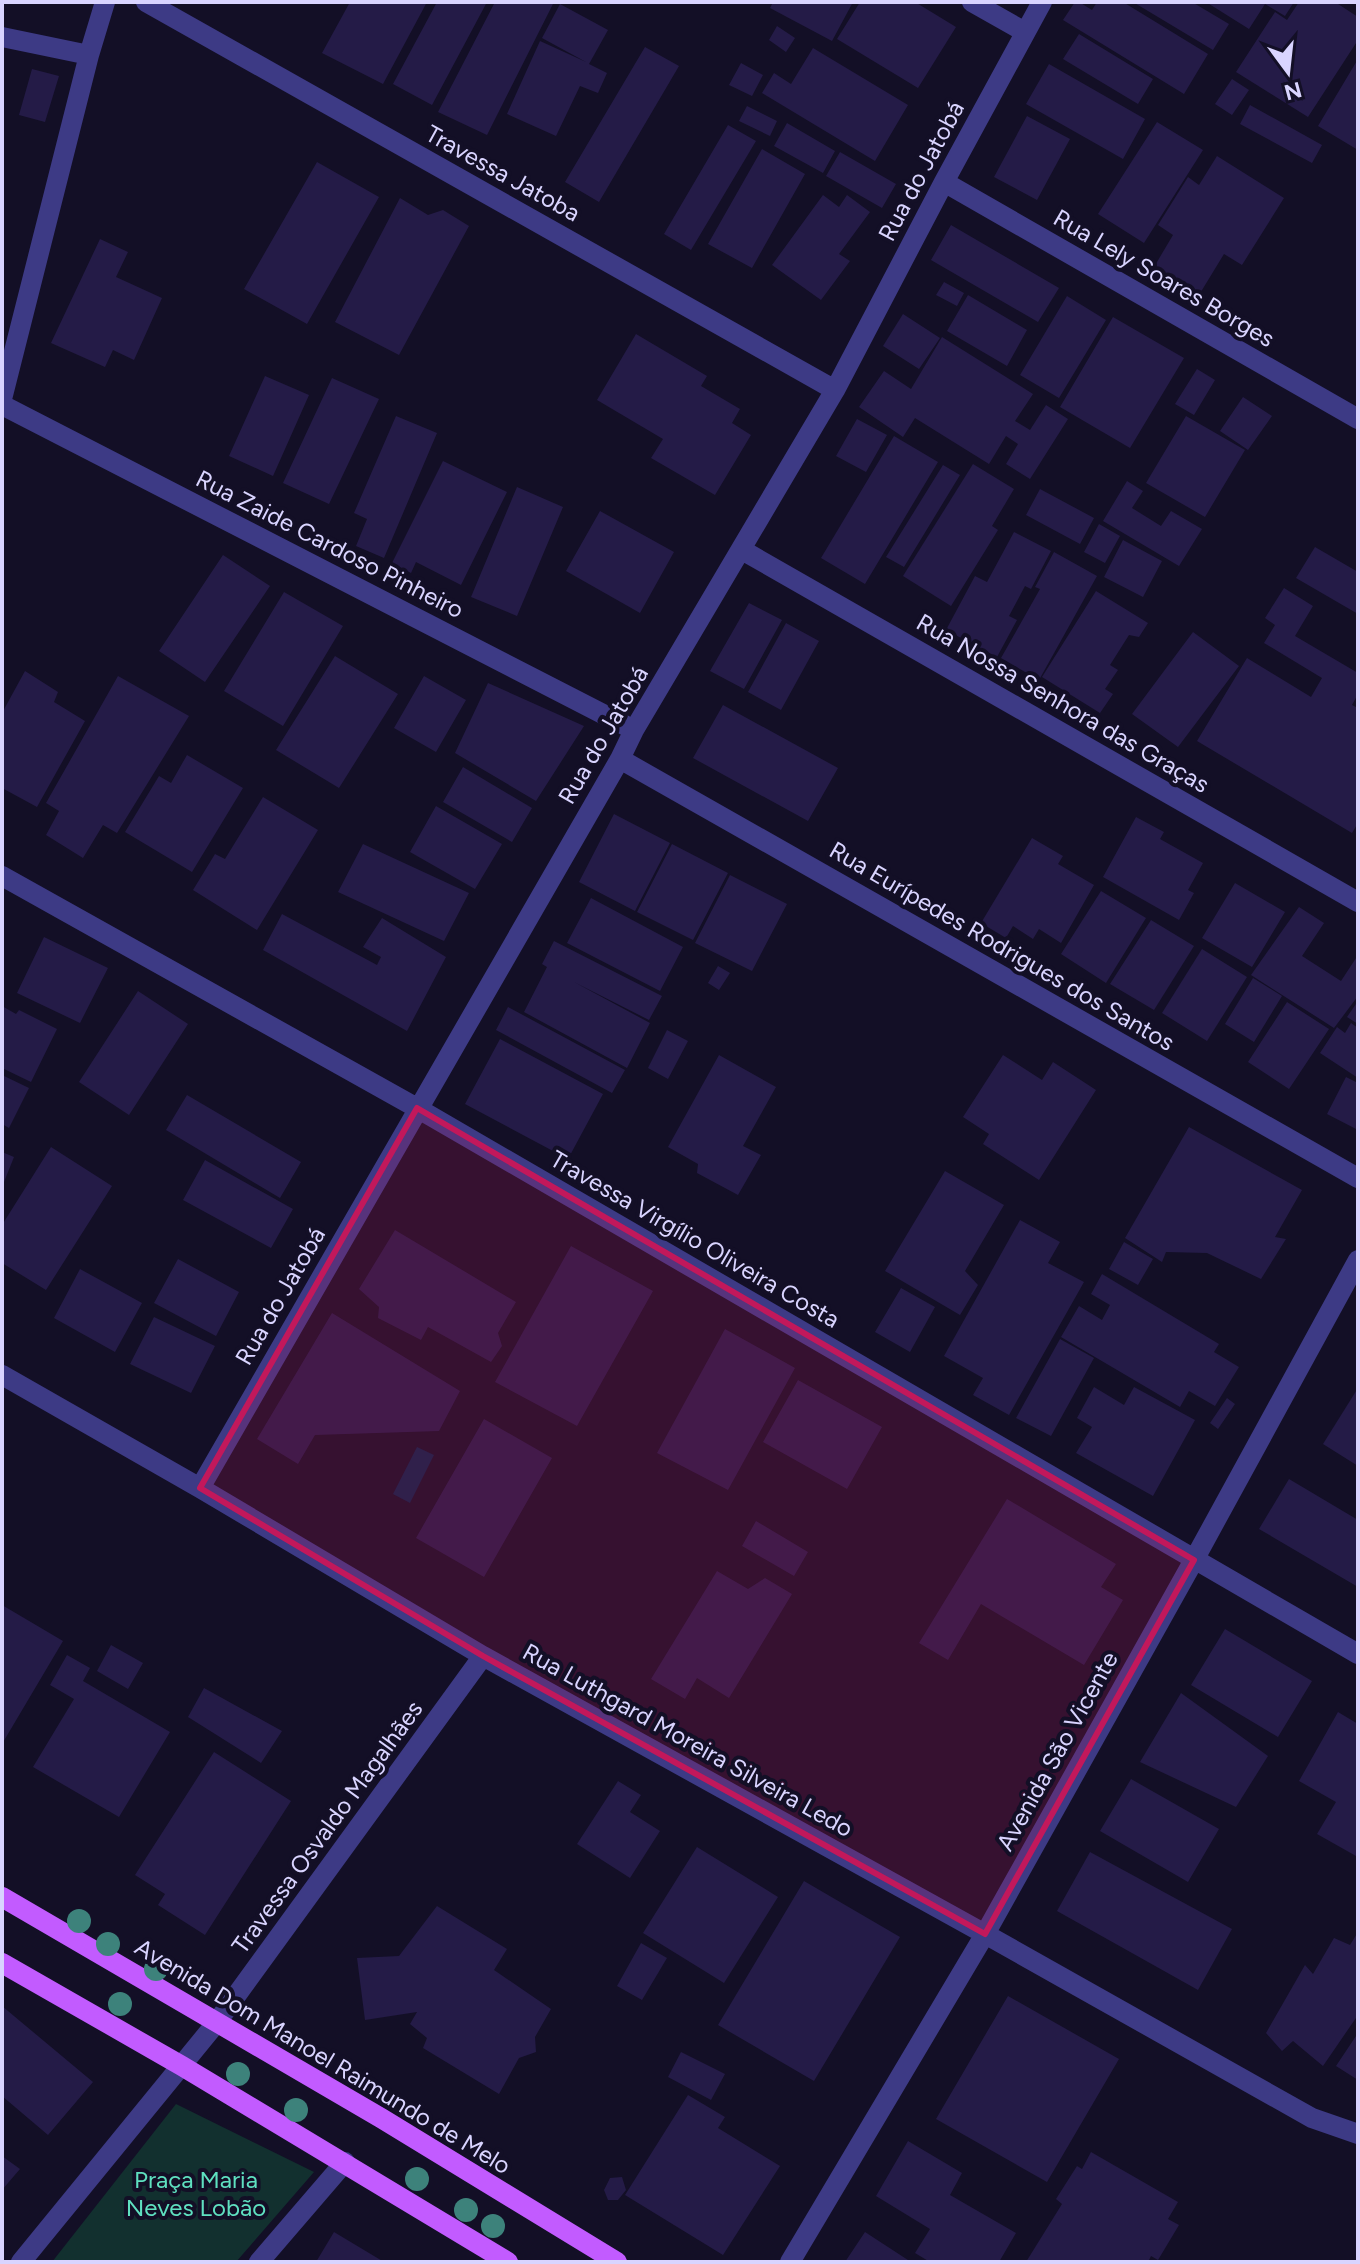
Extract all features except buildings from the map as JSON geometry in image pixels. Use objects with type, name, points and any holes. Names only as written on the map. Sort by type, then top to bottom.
[{"type":"main road","name":"Avenida Dom Manoel Raimundo de Melo","points":[[2,1897],[381,2118],[617,2262]]},
{"type":"main road","points":[[2,1963],[345,2162],[508,2262]]},
{"type":"street","points":[[2,402],[105,2]]},
{"type":"street","name":"Travessa Jatoba","points":[[146,2],[835,390]]},
{"type":"street","points":[[972,2],[1025,32]]},
{"type":"street","name":"Rua do Jatobá","points":[[200,1488],[634,730],[835,390],[1042,2]]},
{"type":"street","points":[[2,37],[89,55]]},
{"type":"street","name":"Rua Lely Soares Borges","points":[[944,182],[1358,419]]},
{"type":"street","name":"Rua Zaide Cardoso Pinheiro","points":[[2,402],[634,730]]},
{"type":"street","name":"Rua Nossa Senhora das Graças","points":[[742,550],[1358,902]]},
{"type":"street","name":"Rua Eurípedes Rodrigues dos Santos","points":[[620,759],[1358,1178]]},
{"type":"street","name":"Travessa Virgílio Oliveira Costa","points":[[2,876],[417,1108],[1358,1654]]},
{"type":"street","name":"Avenida São Vicente","points":[[790,2262],[985,1934],[1358,1260]]},
{"type":"street","name":"Rua Luthgard Moreira Silveira Ledo","points":[[2,1375],[483,1656],[1312,2118],[1358,2134]]},
{"type":"street","name":"Travessa Osvaldo Magalhães","points":[[182,2066],[483,1656]]},
{"type":"street","points":[[21,2262],[182,2066]]},
{"type":"street","points":[[259,2262],[345,2162]]},
{"type":"highlighted area","points":[[417,1108],[1194,1560],[985,1934],[483,1656],[200,1488]]},
{"type":"green space","name":"Praça Maria Neves Lobão","points":[[176,2104],[314,2172],[236,2262],[52,2262]]},
{"type":"water","points":[[417,1447],[434,1455],[410,1503],[393,1494]]}]
